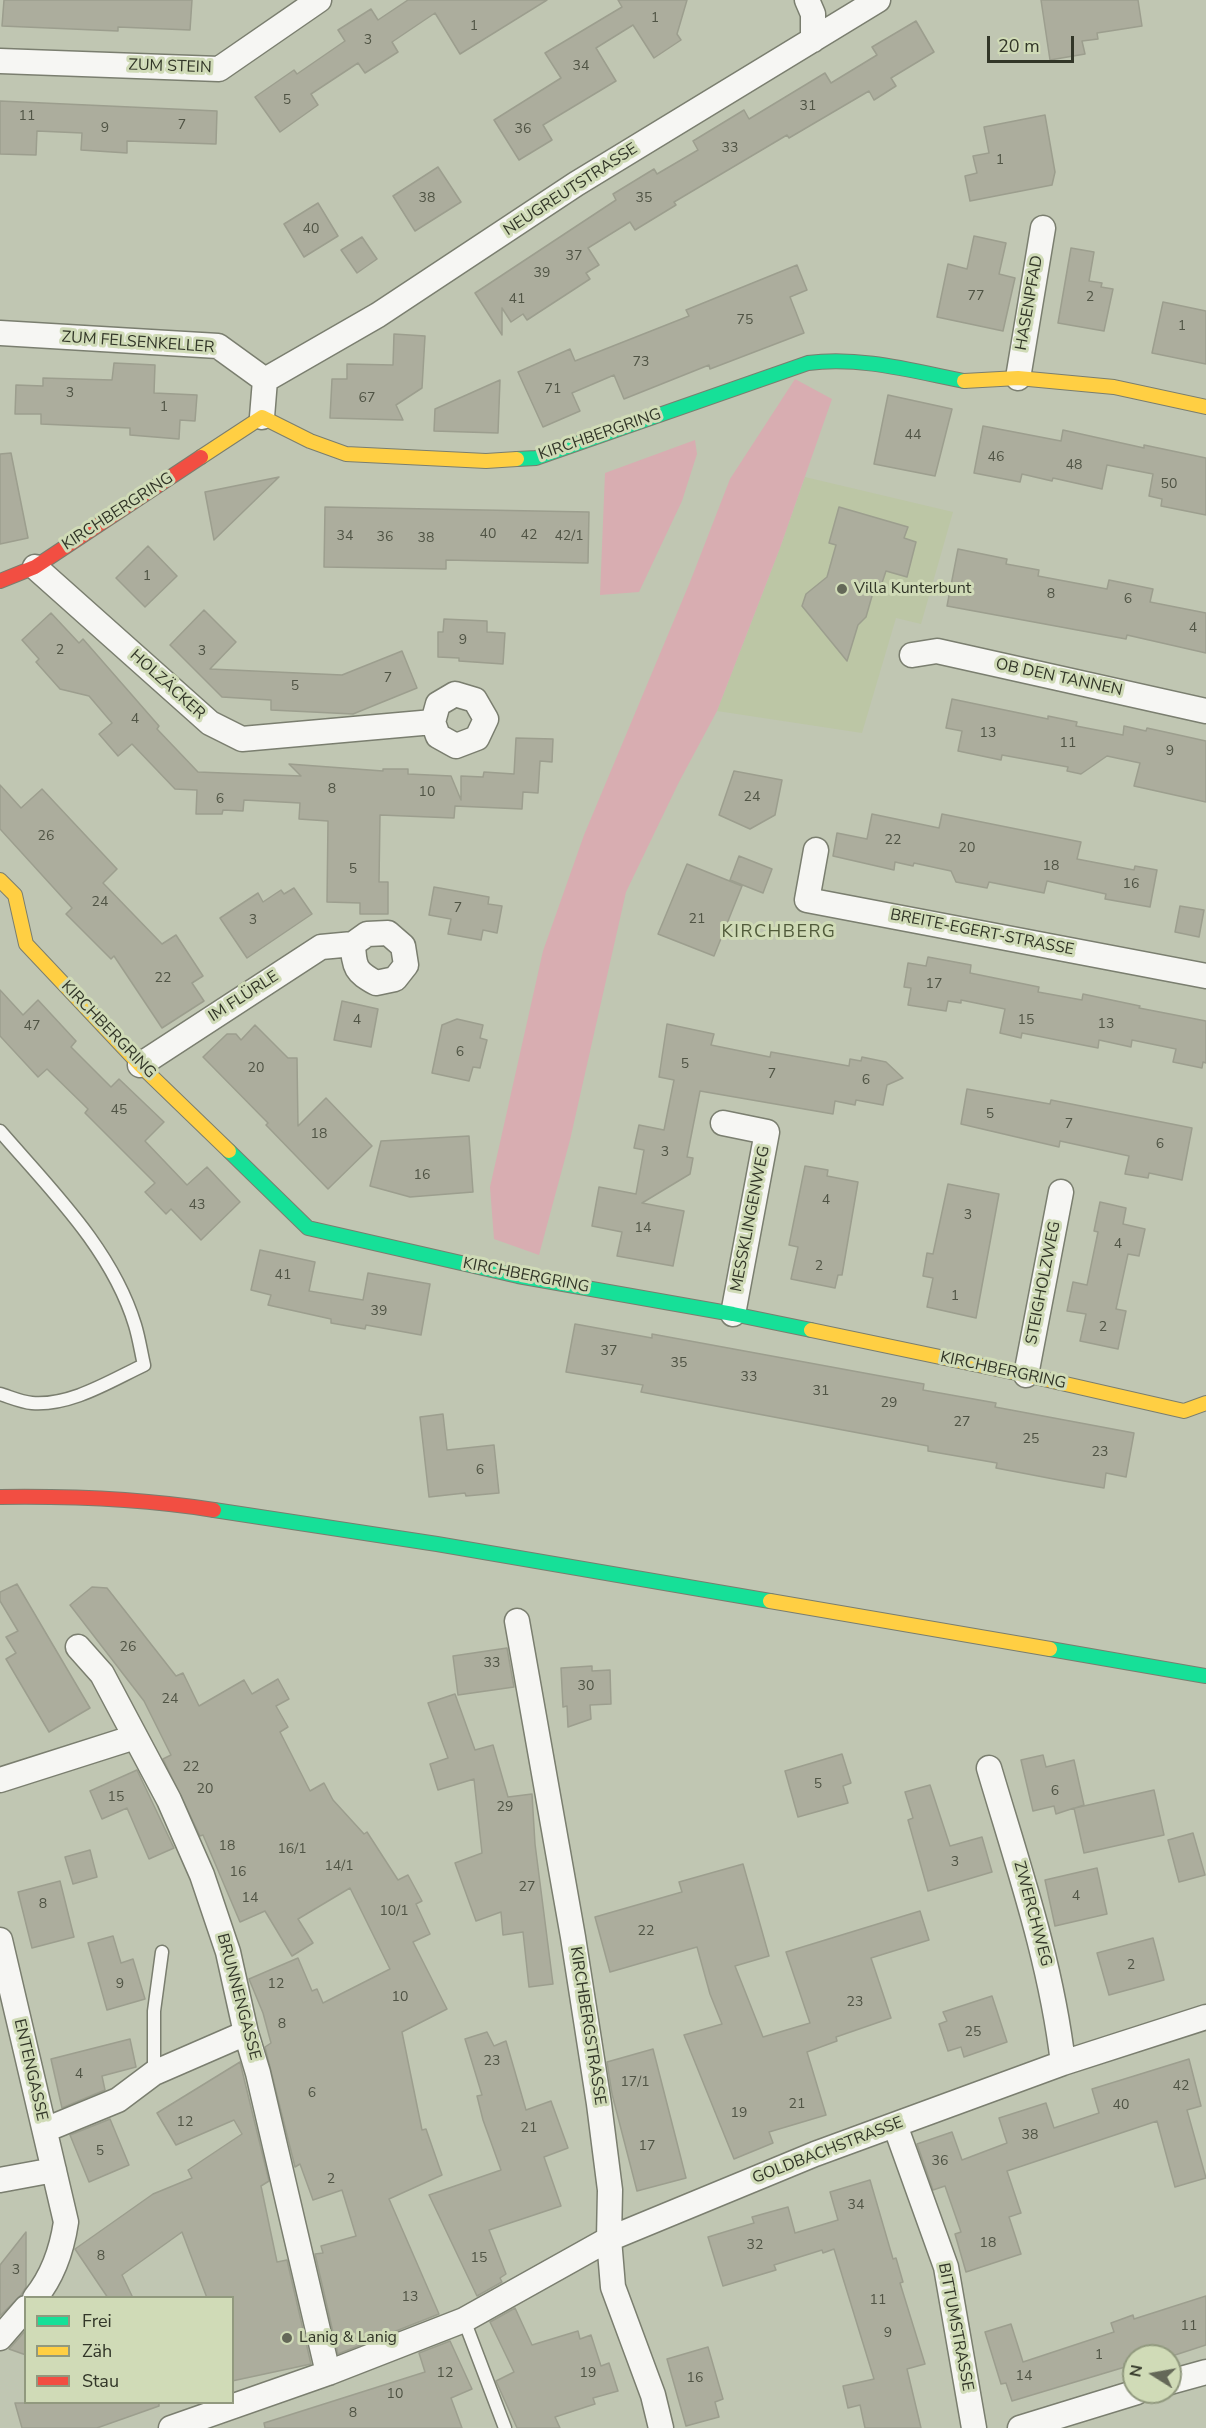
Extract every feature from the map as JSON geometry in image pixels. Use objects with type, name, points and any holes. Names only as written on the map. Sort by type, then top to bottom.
[{"type":"street","name":"ZUM STEIN","points":[[0,62],[219,69],[319,0]]},
{"type":"street","points":[[807,0],[813,14],[813,40]]},
{"type":"street","name":"NEUGREUTSTRASSE","points":[[265,380],[378,315],[576,184],[878,0]]},
{"type":"street","name":"HASENPFAD","points":[[1018,378],[1043,228]]},
{"type":"street","name":"ZUM FELSENKELLER","points":[[0,333],[218,346],[265,380]]},
{"type":"street","name":"KIRCHBERGRING","points":[[0,580],[35,567],[262,417],[310,441],[346,454],[486,461],[536,458],[808,363],[831,360],[856,362],[971,382],[1018,378],[1114,387],[1206,407]]},
{"type":"street","points":[[262,417],[265,380]]},
{"type":"street","name":"HOLZÄCKER","points":[[35,567],[210,723],[242,739],[433,722]]},
{"type":"street","name":"OB DEN TANNEN","points":[[912,655],[937,651],[1206,711]]},
{"type":"street","name":"BREITE-EGERT-STRASSE","points":[[816,850],[807,900],[1206,976]]},
{"type":"street","name":"KIRCHBERGRING","points":[[0,880],[15,895],[26,944],[140,1065],[308,1228],[518,1276],[733,1314],[1026,1375],[1184,1411],[1206,1402]]},
{"type":"street","name":"IM FLÜRLE","points":[[140,1065],[321,947],[353,944]]},
{"type":"street","name":"MESSKLINGENWEG","points":[[723,1123],[767,1132],[733,1314]]},
{"type":"street","name":"STEIGHOLZWEG","points":[[1026,1375],[1061,1192]]},
{"type":"street","points":[[0,1497],[61,1496],[184,1505],[437,1544],[1206,1676]]},
{"type":"street","name":"KIRCHBERGSTRASSE","points":[[517,1621],[573,1937],[599,2104],[610,2190],[609,2239],[613,2287],[653,2395],[661,2428]]},
{"type":"street","name":"BRUNNENGASSE","points":[[78,1647],[102,1674],[169,1800],[202,1875],[228,1952],[328,2373]]},
{"type":"street","points":[[0,1780],[135,1737]]},
{"type":"street","name":"ZWERCHWEG","points":[[989,1768],[1028,1895],[1057,2012],[1063,2063]]},
{"type":"street","name":"ENTENGASSE","points":[[0,1940],[66,2222],[62,2250],[37,2296]]},
{"type":"street","name":"GOLDBACHSTRASSE","points":[[171,2428],[328,2373],[464,2320],[609,2239],[815,2154],[1063,2063],[1205,2020]]},
{"type":"street","points":[[45,2130],[118,2100],[154,2073],[246,2033]]},
{"type":"street","name":"BITTUMSTRASSE","points":[[895,2126],[946,2267],[974,2428]]},
{"type":"street","points":[[0,2180],[54,2170]]},
{"type":"street","points":[[0,2338],[24,2310]]},
{"type":"street","points":[[1182,2379],[1206,2372]]},
{"type":"street","points":[[1020,2428],[1122,2397]]},
{"type":"lane","points":[[0,1131],[77,1222],[103,1259],[115,1279],[135,1324],[144,1365],[78,1395],[53,1401],[33,1403],[0,1394]]},
{"type":"lane","points":[[154,2073],[154,2011],[162,1952]]},
{"type":"lane","points":[[464,2320],[505,2428]]},
{"type":"shaded area","points":[[795,379],[832,399],[780,548],[717,711],[679,782],[626,892],[570,1140],[539,1255],[494,1239],[490,1187],[543,951],[584,835],[690,582],[730,479]]},
{"type":"shaded area","points":[[695,440],[697,454],[682,501],[639,592],[600,595],[605,473]]},
{"type":"shaded area","points":[[805,477],[953,512],[921,624],[896,618],[862,733],[717,711]]},
{"type":"building","points":[[4,0],[192,0],[190,30],[118,27],[118,31],[2,26]]},
{"type":"building","points":[[408,0],[547,0],[460,54],[435,13],[392,42],[398,52],[365,73],[358,63],[311,94],[318,105],[280,132],[255,97],[294,70],[297,74],[345,41],[338,30],[371,9],[378,20]]},
{"type":"building","points":[[618,0],[687,0],[677,34],[681,40],[654,58],[633,25],[596,48],[616,81],[543,125],[552,140],[519,160],[494,120],[561,78],[545,53],[622,7]]},
{"type":"building","points":[[1041,0],[1138,0],[1142,26],[1097,33],[1098,39],[1082,41],[1085,54],[1050,60]]},
{"type":"building","points":[[916,21],[934,52],[891,78],[896,86],[874,100],[869,91],[789,138],[787,135],[674,202],[676,205],[635,230],[630,222],[588,248],[599,265],[586,273],[590,279],[527,320],[523,314],[511,322],[502,308],[502,335],[475,293],[616,200],[613,194],[654,169],[657,174],[698,150],[693,141],[744,110],[749,119],[825,73],[831,83],[877,55],[872,47]]},
{"type":"building","points":[[0,101],[217,111],[216,144],[127,141],[127,153],[81,150],[82,133],[37,131],[36,155],[0,154]]},
{"type":"building","points":[[1045,115],[1055,172],[1052,185],[970,201],[965,176],[977,173],[973,156],[989,153],[984,127]]},
{"type":"building","points":[[438,167],[461,202],[415,231],[393,196]]},
{"type":"building","points":[[318,203],[338,236],[304,257],[284,224]]},
{"type":"building","points":[[974,236],[1006,243],[999,274],[1015,278],[1003,331],[937,317],[948,264],[967,269]]},
{"type":"building","points":[[362,237],[377,259],[357,273],[341,250]]},
{"type":"building","points":[[1071,248],[1094,252],[1089,281],[1102,283],[1101,287],[1113,289],[1104,331],[1058,323]]},
{"type":"building","points":[[797,265],[807,290],[790,297],[804,333],[710,369],[709,365],[624,399],[614,375],[572,393],[580,411],[543,427],[518,372],[570,349],[575,361],[689,316],[686,310]]},
{"type":"building","points":[[1163,302],[1206,311],[1206,364],[1152,353]]},
{"type":"building","points":[[394,334],[425,336],[422,388],[396,405],[403,420],[330,418],[332,379],[347,379],[347,364],[393,365]]},
{"type":"building","points":[[114,363],[155,365],[154,393],[197,395],[195,421],[180,420],[179,439],[130,435],[130,428],[41,424],[41,414],[15,414],[16,385],[43,386],[43,378],[112,380]]},
{"type":"building","points":[[500,380],[498,433],[434,431],[435,409]]},
{"type":"building","points":[[888,395],[952,409],[935,476],[874,464]]},
{"type":"building","points":[[983,426],[1061,441],[1063,430],[1144,448],[1144,445],[1206,458],[1206,515],[1161,506],[1162,499],[1149,496],[1153,474],[1107,465],[1102,489],[1022,474],[1020,482],[974,473]]},
{"type":"building","points":[[11,453],[28,538],[0,544],[0,454]]},
{"type":"building","points":[[279,477],[214,540],[205,492]]},
{"type":"building","points":[[325,507],[589,512],[588,563],[446,560],[446,569],[324,567]]},
{"type":"building","name":"Villa Kunterbunt","points":[[839,507],[908,527],[904,538],[916,542],[907,577],[886,571],[882,583],[876,582],[866,617],[858,625],[847,661],[802,606],[806,594],[827,577],[836,545],[829,543]]},
{"type":"building","points":[[148,546],[177,576],[145,607],[116,578]]},
{"type":"building","points":[[958,549],[1007,559],[1006,564],[1039,570],[1038,576],[1107,589],[1109,580],[1153,589],[1150,602],[1206,613],[1206,653],[1127,635],[1126,639],[947,606]]},
{"type":"building","points":[[204,610],[236,642],[210,669],[342,675],[402,651],[417,688],[353,714],[271,710],[271,700],[222,697],[170,645]]},
{"type":"building","points":[[51,613],[79,643],[83,639],[159,726],[157,729],[198,772],[301,776],[289,764],[383,771],[383,769],[408,769],[408,774],[451,776],[461,800],[461,776],[483,777],[484,772],[514,774],[516,738],[553,739],[552,762],[540,761],[538,793],[523,792],[522,809],[455,806],[454,818],[380,815],[379,882],[388,882],[388,914],[360,914],[360,903],[327,902],[328,821],[299,819],[300,803],[244,800],[243,811],[223,810],[222,814],[196,814],[197,790],[175,789],[132,744],[118,756],[99,734],[112,723],[89,696],[60,689],[36,662],[39,659],[22,640]]},
{"type":"building","points":[[444,619],[487,621],[487,632],[505,633],[503,664],[438,657],[438,632],[443,632]]},
{"type":"building","points":[[952,699],[1048,719],[1048,716],[1077,722],[1076,726],[1123,735],[1124,726],[1146,731],[1147,728],[1206,741],[1206,802],[1134,786],[1140,763],[1107,756],[1081,774],[1067,771],[1068,767],[1002,755],[1001,760],[958,751],[962,731],[946,728]]},
{"type":"building","points":[[734,771],[782,780],[775,815],[750,829],[719,815]]},
{"type":"building","points":[[0,785],[21,808],[42,789],[117,869],[103,883],[162,944],[176,935],[203,976],[192,983],[204,1001],[162,1028],[114,956],[111,959],[66,914],[72,908],[0,829]]},
{"type":"building","points":[[872,814],[939,828],[942,814],[1081,842],[1077,859],[1134,870],[1135,866],[1157,870],[1150,907],[1105,899],[1106,894],[1047,881],[1044,893],[989,882],[987,888],[956,882],[951,871],[914,863],[913,866],[895,862],[894,870],[833,856],[837,833],[867,839]]},
{"type":"building","points":[[739,856],[772,869],[763,893],[730,880]]},
{"type":"building","points":[[687,864],[742,886],[714,956],[658,934]]},
{"type":"building","points":[[434,887],[489,897],[488,904],[502,906],[497,933],[483,930],[481,940],[448,934],[451,919],[429,915]]},
{"type":"building","points":[[294,888],[312,914],[247,958],[220,918],[258,893],[263,902],[281,890],[284,894]]},
{"type":"building","points":[[1180,906],[1204,910],[1199,937],[1175,932]]},
{"type":"building","points":[[928,957],[971,965],[970,973],[1039,987],[1038,992],[1082,1000],[1083,994],[1206,1021],[1206,1063],[1203,1062],[1202,1068],[1173,1062],[1176,1049],[1132,1040],[1131,1047],[1099,1040],[1098,1048],[1022,1033],[1021,1038],[1000,1033],[1005,1009],[961,1000],[961,1003],[948,1001],[946,1011],[908,1005],[911,988],[904,987],[908,963],[926,966]]},
{"type":"building","points":[[0,990],[23,1015],[38,1000],[76,1041],[71,1047],[111,1087],[119,1079],[164,1122],[145,1141],[187,1185],[207,1167],[240,1202],[201,1240],[171,1209],[166,1214],[145,1192],[155,1183],[85,1113],[88,1109],[47,1069],[38,1077],[0,1036]]},
{"type":"building","points":[[342,1001],[378,1009],[371,1047],[334,1040]]},
{"type":"building","points":[[457,1019],[483,1025],[480,1038],[487,1040],[480,1068],[473,1067],[469,1081],[432,1073],[442,1025]]},
{"type":"building","points":[[667,1024],[714,1034],[711,1045],[770,1057],[771,1052],[849,1066],[850,1059],[861,1061],[862,1057],[886,1062],[903,1078],[887,1085],[883,1105],[856,1100],[855,1105],[835,1101],[833,1114],[700,1091],[687,1157],[693,1158],[690,1174],[642,1203],[684,1211],[673,1266],[617,1256],[622,1232],[592,1226],[599,1187],[636,1194],[644,1150],[634,1148],[639,1125],[664,1130],[674,1080],[659,1077]]},
{"type":"building","points":[[255,1025],[288,1058],[297,1058],[298,1126],[326,1098],[372,1146],[328,1189],[266,1125],[268,1123],[203,1057],[227,1034],[236,1034],[241,1040]]},
{"type":"building","points":[[967,1089],[1050,1104],[1051,1100],[1192,1128],[1182,1180],[1149,1173],[1148,1178],[1125,1174],[1129,1156],[1060,1141],[1059,1147],[961,1124]]},
{"type":"building","points":[[469,1136],[473,1192],[410,1197],[370,1186],[381,1141]]},
{"type":"building","points":[[805,1166],[828,1170],[827,1176],[858,1182],[842,1275],[838,1275],[835,1288],[791,1279],[798,1247],[789,1245]]},
{"type":"building","points":[[948,1184],[999,1194],[976,1318],[927,1307],[933,1278],[923,1276],[927,1253],[933,1254]]},
{"type":"building","points":[[1100,1202],[1126,1208],[1123,1224],[1145,1229],[1139,1256],[1128,1254],[1116,1309],[1126,1311],[1118,1349],[1080,1341],[1086,1314],[1067,1311],[1073,1282],[1087,1285],[1098,1232],[1094,1231]]},
{"type":"building","points":[[260,1250],[315,1262],[309,1291],[363,1300],[368,1273],[430,1284],[421,1335],[366,1325],[365,1329],[331,1323],[331,1319],[268,1305],[271,1295],[251,1290]]},
{"type":"building","points":[[575,1324],[652,1338],[652,1334],[924,1384],[923,1390],[996,1403],[995,1407],[1134,1433],[1126,1477],[1106,1473],[1104,1488],[1064,1481],[996,1468],[997,1463],[928,1451],[928,1446],[641,1392],[643,1385],[566,1372]]},
{"type":"building","points":[[443,1414],[447,1450],[494,1445],[499,1493],[466,1496],[465,1493],[429,1497],[420,1417]]},
{"type":"building","points":[[17,1584],[90,1708],[49,1732],[6,1659],[16,1653],[6,1637],[18,1631],[0,1601],[0,1592]]},
{"type":"building","points":[[92,1587],[107,1588],[176,1676],[183,1673],[199,1706],[244,1680],[252,1694],[278,1679],[289,1699],[276,1706],[288,1727],[280,1732],[310,1791],[324,1783],[333,1800],[364,1834],[367,1832],[398,1880],[408,1875],[422,1901],[416,1904],[430,1934],[413,1942],[447,2009],[402,2032],[422,2130],[426,2129],[442,2175],[389,2199],[439,2314],[338,2354],[315,2254],[323,2253],[321,2246],[356,2236],[342,2190],[313,2200],[300,2164],[295,2167],[265,2047],[271,2043],[263,2013],[249,1979],[298,1958],[312,1991],[317,1989],[323,2003],[390,1969],[350,1888],[298,1919],[313,1943],[292,1956],[265,1911],[240,1922],[203,1835],[200,1836],[163,1759],[171,1755],[144,1701],[70,1605]]},
{"type":"building","points":[[507,1648],[514,1687],[458,1695],[453,1656]]},
{"type":"building","points":[[592,1666],[592,1671],[610,1670],[611,1704],[590,1705],[591,1719],[568,1727],[567,1706],[563,1707],[561,1668]]},
{"type":"building","points":[[455,1694],[475,1750],[493,1745],[508,1797],[532,1794],[535,1844],[553,1984],[529,1987],[523,1932],[503,1935],[501,1912],[476,1921],[455,1863],[482,1853],[474,1779],[438,1790],[430,1764],[448,1758],[428,1703]]},
{"type":"building","points":[[842,1754],[851,1783],[843,1786],[848,1803],[798,1817],[785,1771]]},
{"type":"building","points":[[1043,1755],[1046,1767],[1074,1760],[1084,1805],[1075,1808],[1154,1790],[1164,1835],[1084,1853],[1074,1808],[1056,1814],[1054,1806],[1033,1811],[1021,1760]]},
{"type":"building","points":[[137,1770],[174,1848],[149,1859],[127,1808],[102,1819],[90,1791]]},
{"type":"building","points":[[930,1785],[950,1846],[982,1837],[992,1872],[928,1891],[908,1820],[913,1818],[905,1792]]},
{"type":"building","points":[[1193,1833],[1205,1875],[1179,1882],[1168,1840]]},
{"type":"building","points":[[90,1850],[97,1877],[73,1884],[65,1857]]},
{"type":"building","points":[[743,1864],[769,1956],[735,1966],[763,2037],[810,2023],[786,1952],[920,1911],[929,1940],[871,1958],[891,2018],[836,2037],[837,2041],[807,2052],[826,2115],[769,2132],[773,2143],[734,2159],[684,2035],[722,2024],[710,1994],[697,1947],[610,1972],[595,1917],[682,1892],[679,1882]]},
{"type":"building","points":[[1097,1868],[1107,1914],[1055,1926],[1045,1880]]},
{"type":"building","points":[[60,1881],[74,1937],[32,1948],[18,1892]]},
{"type":"building","points":[[113,1936],[121,1963],[133,1959],[145,1999],[107,2010],[88,1943]]},
{"type":"building","points":[[1153,1938],[1164,1980],[1109,1995],[1097,1953]]},
{"type":"building","points":[[992,1996],[1007,2042],[964,2057],[961,2047],[948,2051],[939,2024],[947,2021],[943,2012]]},
{"type":"building","points":[[487,2032],[494,2046],[506,2041],[526,2110],[551,2101],[568,2148],[544,2157],[561,2206],[489,2230],[506,2274],[500,2278],[502,2282],[477,2296],[429,2195],[501,2170],[483,2120],[477,2096],[482,2095],[465,2039]]},
{"type":"building","points":[[130,2039],[136,2067],[102,2076],[105,2090],[62,2108],[51,2059]]},
{"type":"building","points":[[653,2049],[686,2178],[637,2191],[612,2094],[607,2062]]},
{"type":"building","points":[[1189,2059],[1201,2106],[1187,2110],[1206,2178],[1175,2187],[1157,2121],[1007,2171],[1021,2213],[1009,2217],[1021,2254],[966,2272],[955,2234],[961,2232],[945,2186],[933,2190],[917,2144],[952,2132],[962,2160],[1007,2143],[999,2118],[1046,2103],[1054,2128],[1099,2113],[1092,2089]]},
{"type":"building","points":[[240,2062],[269,2181],[261,2186],[277,2262],[287,2260],[311,2364],[234,2381],[234,2296],[206,2296],[182,2232],[122,2275],[132,2296],[107,2296],[75,2249],[153,2194],[192,2178],[188,2170],[242,2134],[234,2120],[176,2145],[157,2113]]},
{"type":"building","points":[[110,2119],[129,2165],[89,2182],[70,2135]]},
{"type":"building","points":[[870,2180],[893,2259],[896,2258],[903,2282],[900,2283],[925,2364],[907,2369],[921,2428],[865,2428],[860,2405],[848,2408],[843,2386],[874,2379],[834,2249],[823,2253],[822,2250],[774,2265],[776,2270],[723,2286],[708,2237],[754,2223],[752,2217],[788,2207],[795,2233],[838,2220],[830,2192]]},
{"type":"building","points":[[26,2232],[26,2287],[0,2316],[0,2265]]},
{"type":"building","points":[[1206,2296],[1206,2345],[1182,2353],[1182,2344],[1122,2344],[1122,2368],[1012,2401],[1006,2383],[1001,2384],[985,2332],[1011,2324],[1023,2362],[1114,2332],[1111,2323],[1133,2315],[1134,2319]]},
{"type":"building","points":[[515,2308],[532,2345],[578,2331],[580,2339],[591,2335],[601,2366],[609,2363],[618,2391],[593,2398],[595,2404],[555,2417],[560,2428],[517,2428],[496,2381],[514,2372],[490,2322]]},
{"type":"building","points":[[24,2332],[24,2354],[9,2349]]},
{"type":"building","points":[[450,2341],[472,2389],[451,2398],[462,2428],[265,2428],[264,2423],[425,2372],[419,2353]]},
{"type":"building","points":[[708,2347],[723,2399],[715,2402],[719,2417],[686,2426],[667,2359]]},
{"type":"building","points":[[15,2403],[159,2404],[159,2406],[97,2428],[22,2428]]},
{"type":"traffic: fast","points":[[517,459],[536,458],[808,363],[828,361],[867,363],[964,381]]},
{"type":"traffic: fast","points":[[229,1151],[308,1228],[518,1276],[811,1330]]},
{"type":"traffic: fast","points":[[214,1510],[437,1544],[770,1601]]},
{"type":"traffic: fast","points":[[1050,1649],[1206,1676]]},
{"type":"traffic: slow","points":[[964,381],[1018,378],[1114,387],[1206,407]]},
{"type":"traffic: slow","points":[[201,457],[262,417],[310,441],[346,454],[486,461],[517,459]]},
{"type":"traffic: slow","points":[[0,880],[15,895],[26,944],[140,1065],[229,1151]]},
{"type":"traffic: slow","points":[[811,1330],[1184,1411],[1206,1403]]},
{"type":"traffic: slow","points":[[770,1601],[1050,1649]]},
{"type":"traffic: jam","points":[[0,581],[35,567],[201,457]]},
{"type":"traffic: jam","points":[[0,1497],[107,1499],[214,1510]]},
{"type":"place","name":"Villa Kunterbunt","points":[[842,589]]},
{"type":"place","name":"Lanig & Lanig","points":[[287,2338]]},
{"type":"district","name":"KIRCHBERG","points":[[779,933]]}]
